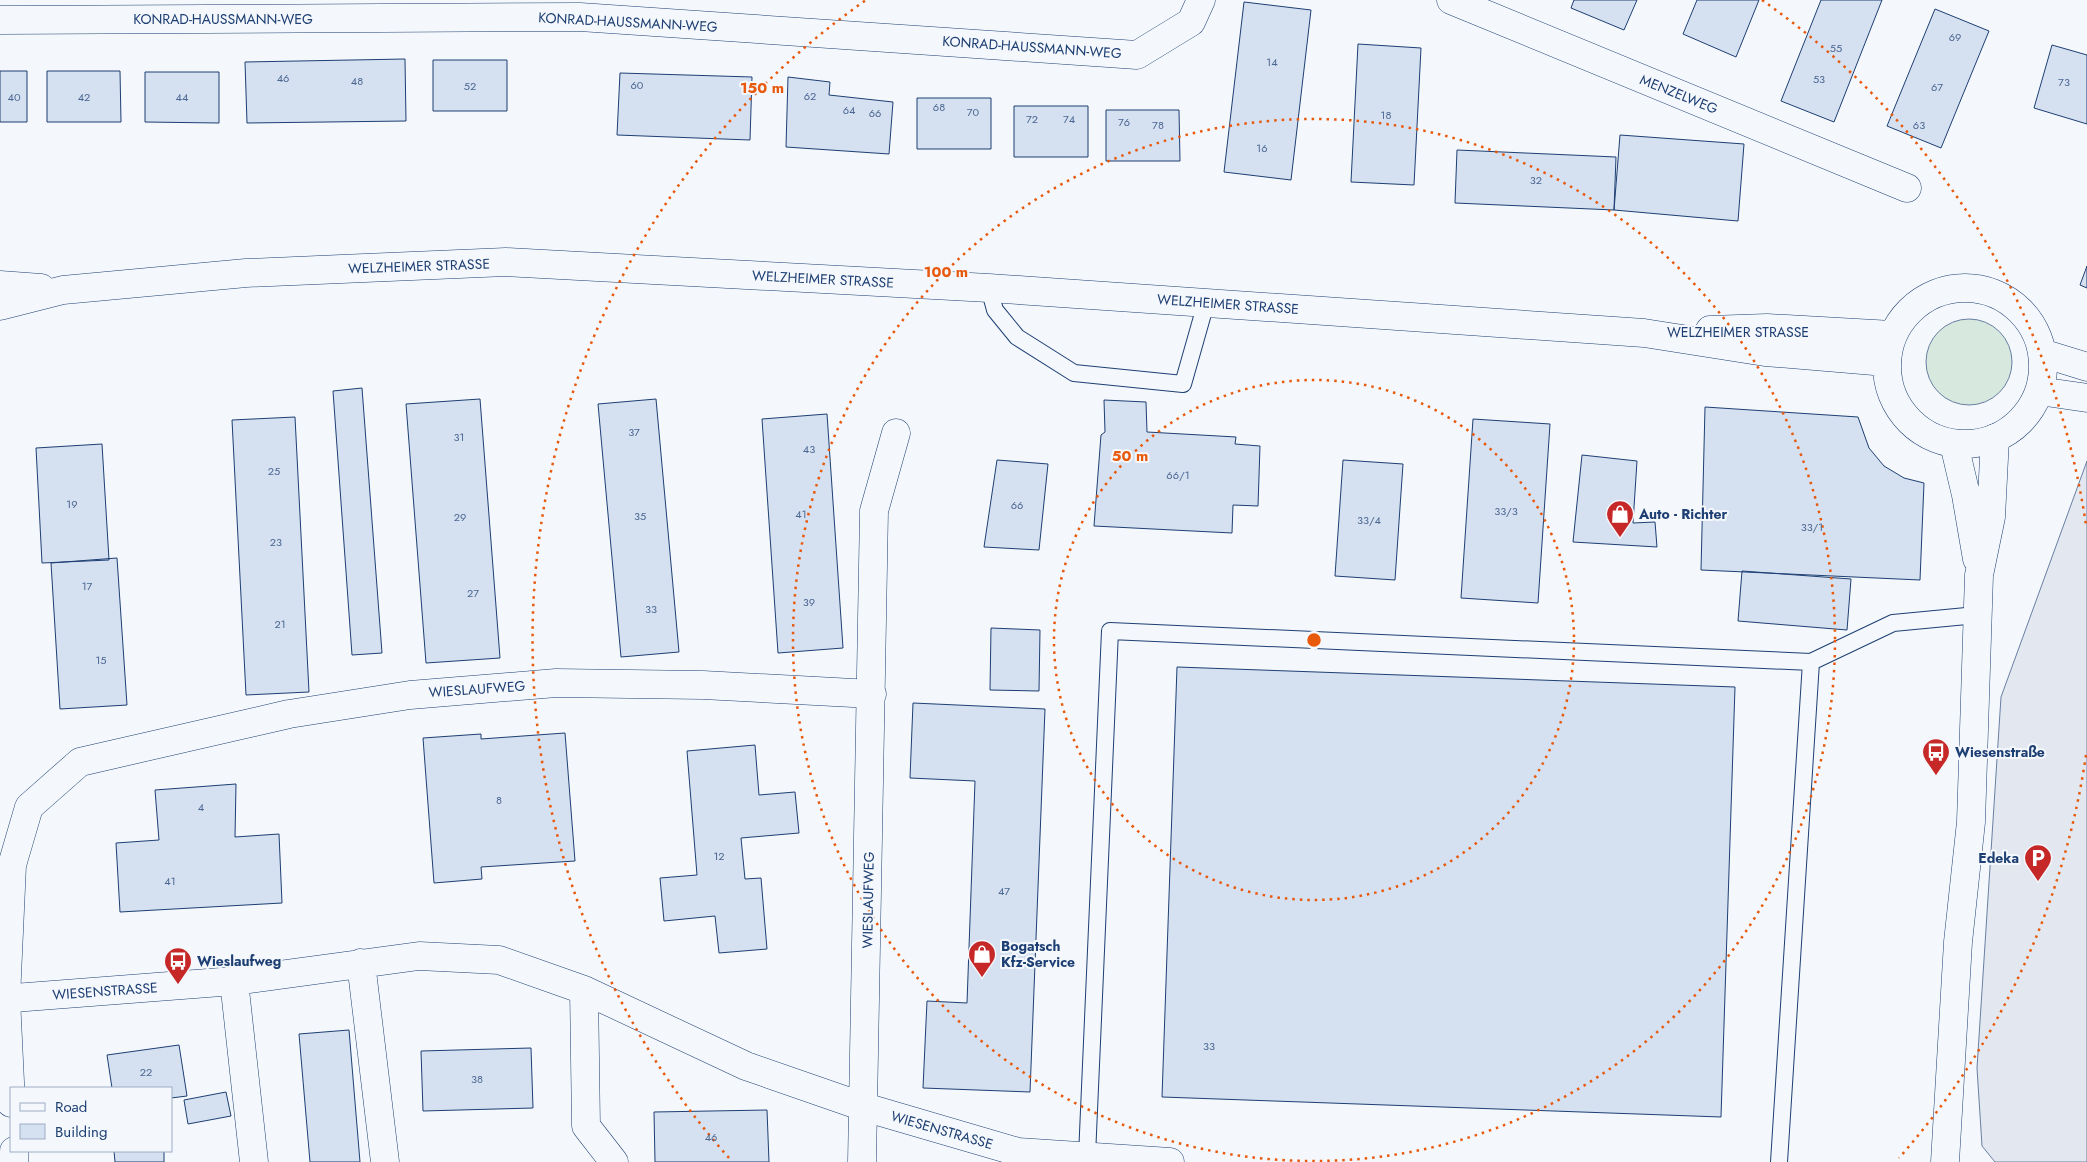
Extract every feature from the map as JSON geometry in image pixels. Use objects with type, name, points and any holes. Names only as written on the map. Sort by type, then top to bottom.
[{"type":"street","name":"KONRAD-HAUSSMANN-WEG","points":[[0,20],[171,10],[580,8],[1137,55],[1191,22],[1201,0]]},
{"type":"street","name":"MENZELWEG","points":[[1451,0],[1907,188]]},
{"type":"street","name":"WELZHEIMER STRASSE","points":[[0,306],[63,290],[246,273],[506,262],[989,288],[1644,333],[1765,352],[1886,362]]},
{"type":"street","name":"WELZHEIMER STRASSE","points":[[0,285],[63,290]]},
{"type":"street","points":[[1974,288],[1998,295],[2019,309],[2034,329],[2042,353],[2043,372],[2039,391],[2029,411],[2014,427],[1995,438],[1975,444],[1954,444],[1932,437],[1913,424],[1898,407],[1889,385],[1886,362],[1892,335],[1906,314],[1925,298],[1948,289],[1974,288]]},
{"type":"street","name":"WELZHEIMER STRASSE","points":[[1644,333],[1767,328],[1892,335]]},
{"type":"street","points":[[2042,353],[2087,367]]},
{"type":"street","points":[[2039,391],[2087,398]]},
{"type":"street","name":"WIESLAUFWEG","points":[[864,1107],[874,511],[896,433]]},
{"type":"street","points":[[1945,1162],[1958,942],[1971,822],[1979,575],[1991,517],[1995,438]]},
{"type":"street","points":[[1954,444],[1966,495],[1979,575]]},
{"type":"street","name":"WIESLAUFWEG","points":[[3,999],[12,865],[29,807],[80,762],[289,714],[410,694],[556,683],[703,686],[872,694]]},
{"type":"street","name":"WIESENSTRASSE","points":[[3,999],[234,981],[419,956],[499,960],[584,990],[746,1066],[864,1107],[1018,1152],[1170,1162]]},
{"type":"street","points":[[362,963],[385,1162]]},
{"type":"street","points":[[234,981],[254,1162]]},
{"type":"street","points":[[584,990],[586,1126],[614,1162]]},
{"type":"street","points":[[3,999],[10,1090]]},
{"type":"street","points":[[862,1162],[864,1107]]},
{"type":"lane","points":[[989,288],[995,310],[1017,337],[1074,373],[1183,384],[1206,303]]},
{"type":"lane","points":[[1087,1156],[1110,631],[1811,662],[1893,623],[1977,615]]},
{"type":"lane","points":[[1779,1162],[1811,662]]},
{"type":"shaded area","points":[[1969,319],[1986,322],[2000,331],[2009,345],[2012,362],[2009,379],[2000,393],[1986,402],[1969,405],[1952,402],[1938,393],[1929,379],[1926,362],[1929,345],[1938,331],[1952,322]]},
{"type":"shaded area","name":"Edeka","points":[[2087,461],[2087,1162],[1995,1162],[1982,1146],[1977,1068],[2001,697]]},
{"type":"building","points":[[1574,0],[1637,0],[1624,30],[1571,8]]},
{"type":"building","points":[[1697,0],[1759,0],[1736,57],[1683,34]]},
{"type":"building","points":[[1821,0],[1882,0],[1834,122],[1781,101]]},
{"type":"building","points":[[1244,2],[1311,10],[1291,180],[1224,172]]},
{"type":"building","points":[[1935,9],[1989,31],[1941,148],[1887,126]]},
{"type":"building","points":[[1358,44],[1421,48],[1414,185],[1351,182]]},
{"type":"building","points":[[2052,45],[2087,55],[2087,124],[2034,108]]},
{"type":"building","points":[[405,59],[406,121],[247,123],[245,62]]},
{"type":"building","points":[[433,60],[507,60],[507,111],[433,111]]},
{"type":"building","points":[[0,71],[27,71],[27,122],[0,122]]},
{"type":"building","points":[[47,71],[120,71],[121,122],[47,122]]},
{"type":"building","points":[[145,72],[219,72],[219,123],[145,122]]},
{"type":"building","points":[[620,73],[752,77],[750,140],[617,135]]},
{"type":"building","points":[[788,77],[830,82],[829,95],[893,102],[889,154],[786,147]]},
{"type":"building","points":[[917,98],[991,98],[991,149],[917,149]]},
{"type":"building","points":[[1014,106],[1088,106],[1088,157],[1014,157]]},
{"type":"building","points":[[1106,110],[1179,110],[1180,161],[1106,161]]},
{"type":"building","points":[[1620,135],[1744,144],[1738,221],[1614,210]]},
{"type":"building","points":[[1457,150],[1616,157],[1614,210],[1455,203]]},
{"type":"building","points":[[2087,266],[2087,288],[2080,285]]},
{"type":"building","points":[[362,388],[382,653],[352,655],[333,391]]},
{"type":"building","points":[[480,399],[500,658],[426,663],[406,404]]},
{"type":"building","points":[[656,399],[679,652],[621,657],[598,404]]},
{"type":"building","points":[[1104,400],[1146,402],[1147,432],[1236,437],[1235,444],[1260,446],[1258,506],[1233,505],[1232,533],[1094,526],[1101,435],[1105,432]]},
{"type":"building","points":[[1705,407],[1858,417],[1869,448],[1884,466],[1904,478],[1924,483],[1920,580],[1701,570]]},
{"type":"building","points":[[827,414],[843,648],[778,653],[762,419]]},
{"type":"building","points":[[295,417],[309,692],[246,695],[232,420]]},
{"type":"building","points":[[1473,419],[1550,424],[1538,603],[1461,598]]},
{"type":"building","points":[[102,444],[109,560],[42,563],[36,448]]},
{"type":"building","points":[[1582,455],[1637,461],[1633,523],[1655,522],[1657,547],[1573,542]]},
{"type":"building","points":[[997,460],[1048,464],[1039,550],[984,547]]},
{"type":"building","points":[[1343,460],[1403,464],[1395,580],[1335,576]]},
{"type":"building","points":[[117,558],[127,705],[60,709],[51,563]]},
{"type":"building","points":[[1742,571],[1851,579],[1847,630],[1738,621]]},
{"type":"building","points":[[991,628],[1040,630],[1039,691],[990,690]]},
{"type":"building","points":[[1177,667],[1735,687],[1721,1117],[1162,1097]]},
{"type":"building","points":[[913,703],[1045,709],[1030,1092],[923,1088],[927,1001],[967,1003],[975,781],[910,778]]},
{"type":"building","points":[[565,733],[575,861],[481,867],[482,879],[434,883],[423,738],[481,734],[481,739]]},
{"type":"building","points":[[755,745],[759,795],[795,792],[799,833],[741,838],[745,879],[761,878],[767,949],[719,953],[715,916],[664,921],[660,878],[697,875],[687,751]]},
{"type":"building","points":[[236,784],[235,837],[279,834],[282,903],[120,912],[116,843],[159,840],[155,790]]},
{"type":"building","points":[[349,1030],[360,1162],[310,1162],[299,1034]]},
{"type":"building","points":[[179,1045],[187,1096],[172,1098],[172,1087],[112,1087],[107,1055]]},
{"type":"building","points":[[531,1048],[533,1108],[423,1111],[421,1051]]},
{"type":"building","points":[[226,1092],[231,1116],[188,1124],[184,1100]]},
{"type":"building","points":[[767,1110],[769,1162],[655,1162],[654,1112]]},
{"type":"building","points":[[114,1152],[164,1152],[164,1162],[115,1162]]},
{"type":"place","name":"Auto - Richter","points":[[1620,538]]},
{"type":"place","name":"Wiesenstraße","points":[[1936,776]]},
{"type":"place","name":"Edeka","points":[[2038,882]]},
{"type":"place","name":"Bogatsch Kfz-Service","points":[[982,978]]},
{"type":"place","name":"Wieslaufweg","points":[[178,985]]}]
